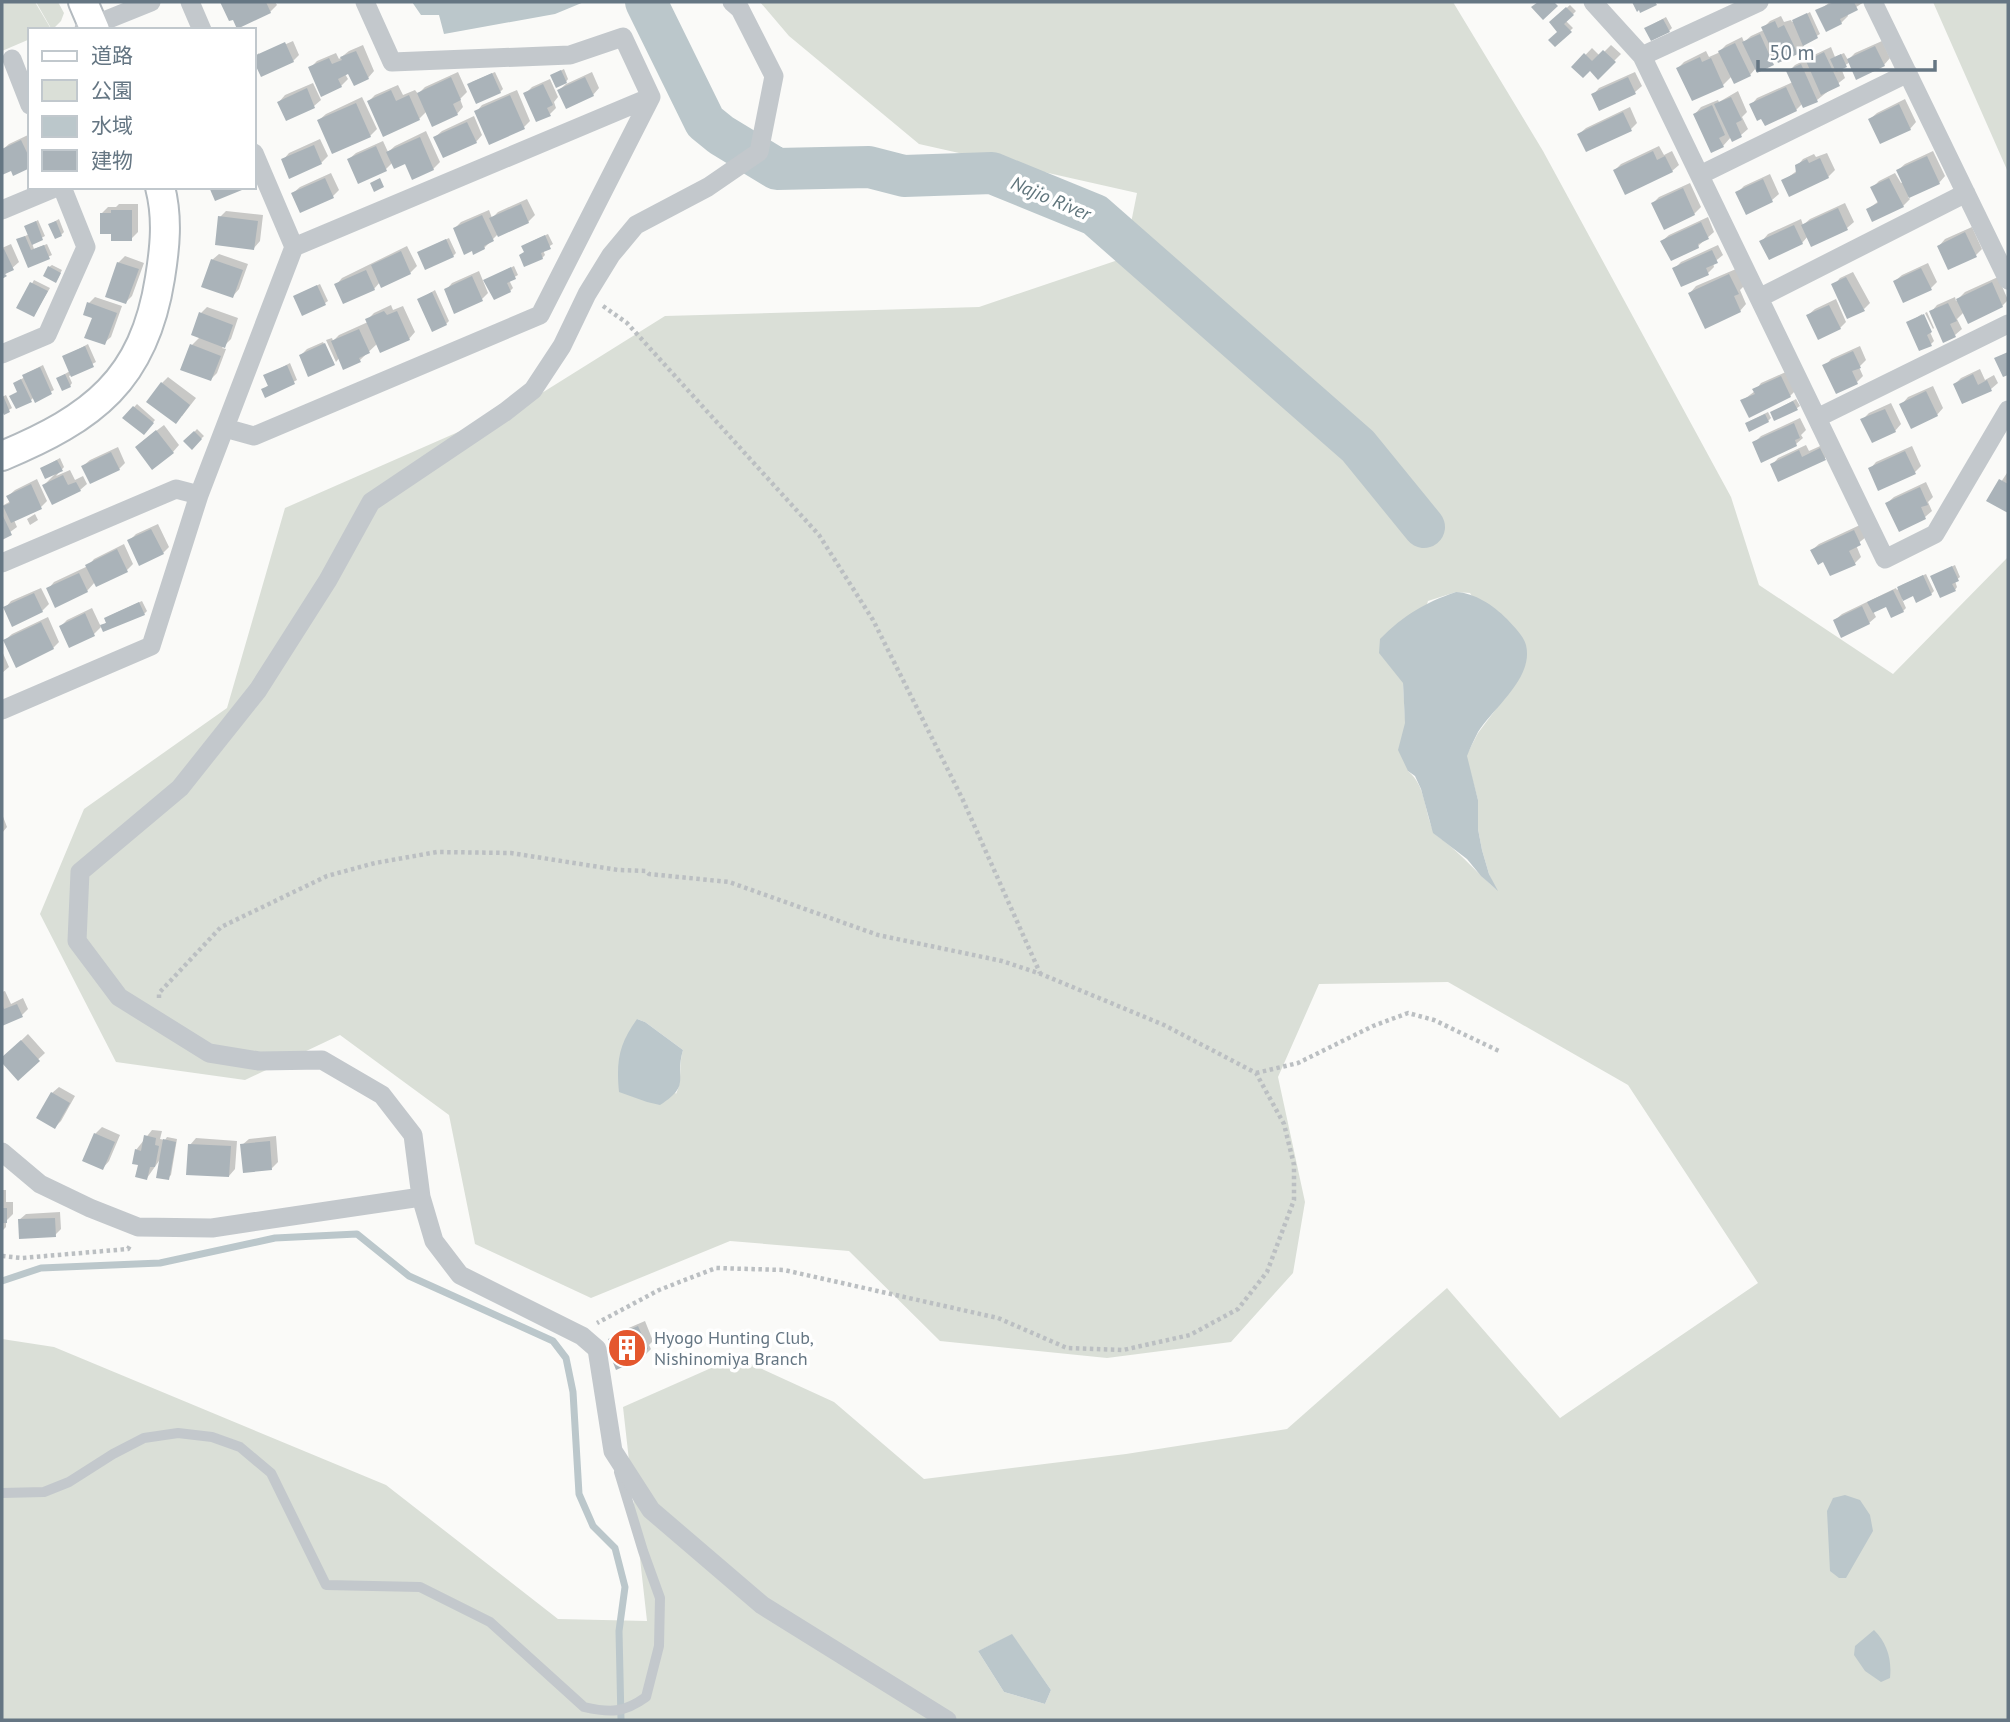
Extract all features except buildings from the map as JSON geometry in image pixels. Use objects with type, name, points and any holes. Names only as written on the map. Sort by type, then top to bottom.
[{"type":"street","points":[[88,22],[151,2]]},
{"type":"street","points":[[190,2],[201,28]]},
{"type":"street","points":[[365,2],[392,61],[570,55],[623,37],[651,97]]},
{"type":"street","points":[[732,2],[740,9],[774,76],[759,152],[708,187],[636,225],[611,255],[587,294],[562,346],[533,390],[505,412],[371,502],[328,580],[258,690],[180,788],[80,872],[77,941],[120,997],[209,1053],[259,1061],[322,1059],[382,1095],[413,1135],[421,1197],[434,1241],[460,1275],[582,1336],[597,1349],[603,1402],[613,1451],[651,1510],[762,1605],[947,1720]]},
{"type":"street","points":[[1593,2],[1642,56],[1885,559],[1935,534],[2008,410]]},
{"type":"street","points":[[1642,56],[1759,2]]},
{"type":"street","points":[[1873,2],[2008,280]]},
{"type":"street","points":[[14,58],[28,99]]},
{"type":"street","points":[[1700,175],[1908,73]]},
{"type":"street","points":[[294,247],[651,97]]},
{"type":"street","points":[[225,428],[254,436],[540,315],[651,97]]},
{"type":"street","points":[[2,710],[151,646],[199,495],[294,247],[256,158]]},
{"type":"street","points":[[2,210],[55,189]]},
{"type":"street","points":[[2,354],[47,335],[86,247],[61,189]]},
{"type":"street","points":[[2,456],[60,430],[90,408],[121,379],[140,349],[153,314],[162,263],[166,224],[159,189]]},
{"type":"street","points":[[1759,298],[1966,193]]},
{"type":"street","points":[[1817,418],[2008,324]]},
{"type":"street","points":[[2,563],[176,489],[199,495]]},
{"type":"street","points":[[3,1156],[40,1184],[138,1227],[212,1228],[421,1197]]},
{"type":"lane","points":[[2,1493],[44,1492],[69,1482],[144,1438],[177,1433],[212,1437],[240,1447],[271,1473],[326,1585],[420,1587],[490,1622],[584,1707],[605,1712],[632,1708],[646,1698],[659,1646],[660,1598],[613,1451]]},
{"type":"path","points":[[587,294],[627,323],[819,535],[873,620],[962,798],[1041,974]]},
{"type":"path","points":[[161,1023],[159,993],[221,927],[327,876],[375,863],[437,852],[511,853],[618,870],[729,882],[878,935],[1002,961],[1041,974],[1164,1025],[1256,1073],[1283,1124],[1294,1165],[1294,1200],[1267,1272],[1238,1309],[1189,1335],[1123,1350],[1068,1348],[998,1318],[921,1300],[784,1270],[716,1268],[659,1290],[601,1320],[582,1336]]},
{"type":"path","points":[[1256,1073],[1298,1063],[1373,1026],[1408,1013],[1434,1020],[1501,1052]]},
{"type":"path","points":[[2,1256],[22,1258],[128,1249],[138,1227]]},
{"type":"green space","points":[[2,2],[35,2],[50,28],[28,28],[28,40],[2,51]]},
{"type":"green space","points":[[36,2],[58,2],[64,13],[61,21],[51,28]]},
{"type":"green space","points":[[760,2],[1453,2],[1543,151],[1731,497],[1759,585],[1893,674],[2008,557],[2008,1720],[2,1720],[2,1339],[54,1347],[386,1485],[558,1619],[647,1621],[623,1407],[736,1357],[834,1402],[924,1479],[1126,1454],[1287,1429],[1447,1288],[1560,1418],[1758,1283],[1628,1085],[1448,982],[1319,984],[1278,1077],[1305,1202],[1293,1273],[1231,1342],[1107,1358],[940,1341],[849,1251],[730,1241],[591,1298],[475,1244],[449,1115],[340,1035],[245,1080],[116,1062],[40,914],[84,809],[227,708],[285,508],[529,401],[665,316],[979,307],[1124,258],[1137,193],[919,144],[789,36]],"holes":[[[1456,592],[1470,593],[1520,677],[1478,733],[1466,756],[1478,800],[1478,829],[1482,850],[1496,889],[1435,833],[1418,784],[1408,771],[1403,683],[1428,601]],[[637,1019],[683,1050],[676,1094]],[[1012,1635],[1051,1690],[1045,1704],[1004,1692],[978,1651]]]},
{"type":"green space","points":[[1933,2],[2008,2],[2008,172]]},
{"type":"water","points":[[412,2],[584,2],[555,14],[444,34],[439,15],[421,15]]},
{"type":"water","points":[[1456,592],[1477,597],[1496,609],[1518,631],[1526,645],[1527,657],[1519,680],[1478,732],[1467,756],[1478,800],[1478,829],[1482,850],[1489,874],[1498,891],[1467,859],[1433,833],[1421,789],[1398,750],[1405,723],[1403,683],[1379,653],[1380,639],[1406,616],[1424,605]]},
{"type":"water","points":[[637,1019],[683,1050],[679,1086],[670,1098],[660,1105],[619,1092],[620,1053]]},
{"type":"water","points":[[1845,1495],[1860,1500],[1870,1515],[1873,1531],[1846,1578],[1839,1578],[1830,1571],[1827,1511],[1833,1498]]},
{"type":"water","points":[[1874,1630],[1888,1652],[1890,1664],[1890,1678],[1881,1682],[1865,1671],[1854,1655],[1855,1646]]},
{"type":"water","points":[[1012,1634],[1051,1690],[1045,1704],[1004,1692],[978,1651]]},
{"type":"waterway","name":"Najio River","points":[[646,2],[705,122],[721,135],[777,169],[869,167],[904,176],[992,173],[1095,215],[1358,446],[1424,527]]},
{"type":"waterway","points":[[2,1281],[41,1268],[160,1263],[275,1238],[357,1234],[409,1276],[553,1341],[566,1358],[573,1392],[579,1494],[593,1526],[615,1548],[625,1587],[619,1631],[621,1720]]},
{"type":"place","name":"Hyogo Hunting Club, Nishinomiya Branch","points":[[627,1348]]}]
